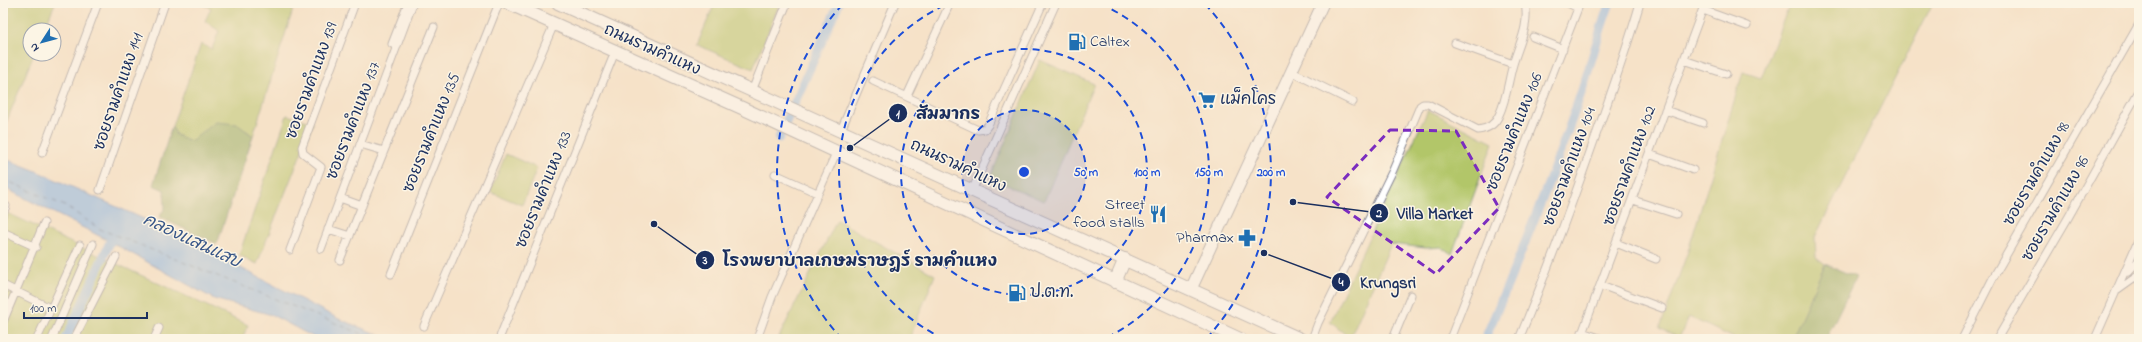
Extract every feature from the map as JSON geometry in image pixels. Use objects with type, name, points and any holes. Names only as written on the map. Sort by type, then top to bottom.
[{"type":"main road","name":"ถนนรามคำแหง","points":[[508,3],[767,120],[1240,339]]},
{"type":"main road","name":"ถนนรามคำแหง","points":[[558,3],[1300,339]]},
{"type":"main road","points":[[1115,282],[1125,259]]},
{"type":"street","points":[[42,153],[98,3]]},
{"type":"street","name":"ซอยรามคำแหง 141","points":[[100,190],[165,3]]},
{"type":"street","name":"ซอยรามคำแหง 139","points":[[290,250],[321,167],[303,153],[302,147],[355,3]]},
{"type":"street","points":[[392,44],[408,3]]},
{"type":"street","name":"ซอยรามคำแหง 137","points":[[321,249],[413,3]]},
{"type":"street","name":"ซอยรามคำแหง 135","points":[[391,274],[498,3]]},
{"type":"street","points":[[752,91],[787,3]]},
{"type":"street","points":[[841,130],[895,3]]},
{"type":"street","points":[[907,96],[950,3]]},
{"type":"street","points":[[873,81],[978,130],[985,129],[1043,3]]},
{"type":"street","points":[[972,191],[1056,3]]},
{"type":"street","points":[[1192,289],[1323,3]]},
{"type":"street","points":[[1312,339],[1318,323],[1393,170],[1420,106],[1428,104],[1478,130],[1487,129],[1499,116],[1513,64],[1527,23],[1525,3]]},
{"type":"street","points":[[1568,3],[1579,5]]},
{"type":"street","name":"ซอยรามคําแหง 104","points":[[1519,339],[1576,193],[1630,40],[1640,3]]},
{"type":"street","name":"ซอยรามคําแหง 106","points":[[1450,339],[1503,198],[1563,49],[1579,5]]},
{"type":"street","points":[[1704,7],[1747,26]]},
{"type":"street","name":"ซอยรามคําแหง 102","points":[[1580,339],[1704,7]]},
{"type":"street","points":[[424,326],[554,24]]},
{"type":"street","name":"ซอยรามคําแหง 98","points":[[1962,339],[1993,278],[2139,24]]},
{"type":"street","points":[[340,260],[434,27]]},
{"type":"street","points":[[1533,37],[1563,49]]},
{"type":"street","points":[[1455,43],[1513,64]]},
{"type":"street","name":"ซอยรามคำแหง 133","points":[[499,339],[615,52]]},
{"type":"street","points":[[1684,60],[1726,74]]},
{"type":"street","points":[[1292,72],[1353,102]]},
{"type":"street","name":"ซอยรามคําแหง 96","points":[[1997,339],[2068,218],[2139,91]]},
{"type":"street","points":[[1665,110],[1703,123]]},
{"type":"street","points":[[360,144],[384,151]]},
{"type":"street","points":[[757,339],[772,297],[836,153]]},
{"type":"street","points":[[1649,154],[1693,170]]},
{"type":"street","points":[[775,174],[817,193]]},
{"type":"street","points":[[340,198],[362,206]]},
{"type":"street","points":[[1633,200],[1676,214]]},
{"type":"street","points":[[3,322],[36,247],[44,223]]},
{"type":"street","points":[[328,229],[350,236]]},
{"type":"street","points":[[3,232],[36,247]]},
{"type":"street","points":[[2095,339],[2139,239]]},
{"type":"street","points":[[1616,243],[1656,259]]},
{"type":"street","points":[[52,339],[93,244]]},
{"type":"street","points":[[37,339],[80,245]]},
{"type":"street","points":[[74,339],[116,257]]},
{"type":"street","points":[[2124,276],[2139,262]]},
{"type":"street","points":[[2117,291],[2139,275]]},
{"type":"street","points":[[3,285],[50,308]]},
{"type":"street","points":[[1601,285],[1662,308]]},
{"type":"street","points":[[1392,339],[1411,295]]},
{"type":"street","points":[[154,339],[160,328]]},
{"type":"street","points":[[1582,332],[1602,339]]},
{"type":"highlighted area","points":[[1390,130],[1456,131],[1499,208],[1436,274],[1327,197]]},
{"type":"green space","points":[[3,3],[55,3],[47,22],[22,22],[22,62],[31,62],[3,130]]},
{"type":"green space","points":[[199,3],[295,3],[253,136],[247,131],[216,122],[191,141],[176,135],[172,126],[201,44],[212,49],[219,31],[205,21],[211,8]]},
{"type":"green space","points":[[715,3],[780,3],[753,69],[697,45]]},
{"type":"green space","points":[[1790,3],[1933,3],[1815,237],[1816,257],[1825,264],[1792,339],[1736,339],[1689,317],[1679,338],[1660,328],[1687,254],[1743,72],[1761,78]]},
{"type":"green space","points":[[1040,60],[1094,84],[1044,201],[990,178]]},
{"type":"green space","points":[[1428,110],[1493,143],[1452,254],[1441,247],[1426,248],[1391,244],[1350,338],[1330,322]]},
{"type":"green space","points":[[287,115],[313,123],[257,264],[239,255]]},
{"type":"green space","points":[[216,122],[237,124],[253,136],[217,244],[159,217],[165,208],[164,190],[153,185],[172,126],[176,135],[191,141]]},
{"type":"green space","points":[[506,154],[537,168],[522,205],[490,192]]},
{"type":"green space","points":[[3,211],[248,325],[242,339],[3,339]]},
{"type":"green space","points":[[837,220],[935,275],[910,337],[913,339],[778,339]]},
{"type":"green space","points":[[1825,264],[1856,277],[1826,339],[1801,339],[1793,336]]},
{"type":"water","points":[[3,158],[34,170],[162,227],[339,319],[389,339],[317,339],[272,315],[214,299],[111,242],[3,187]]},
{"type":"waterway","points":[[779,138],[839,3]]},
{"type":"waterway","points":[[1485,339],[1547,188],[1584,84],[1610,3]]},
{"type":"waterway","points":[[66,339],[115,231]]},
{"type":"ferry route","points":[[3,179],[65,206],[100,229],[375,339]]},
{"type":"place","name":"Caltex","points":[[1077,42]]},
{"type":"place","name":"แม็คโคร","points":[[1207,100]]},
{"type":"place","name":"สัมมากร","points":[[850,148]]},
{"type":"place","name":"Villa Market","points":[[1293,202]]},
{"type":"place","name":"Street food stalls","points":[[1158,214]]},
{"type":"place","name":"โรงพยาบาลเกษมราษฎร์ รามคำแหง","points":[[654,224]]},
{"type":"place","name":"Pharmax","points":[[1247,238]]},
{"type":"place","name":"Krungsri","points":[[1264,253]]},
{"type":"place","name":"ป.ต.ท.","points":[[1017,293]]},
{"type":"water label","name":"คลองแสนแสบ","points":[[192,241]]}]
